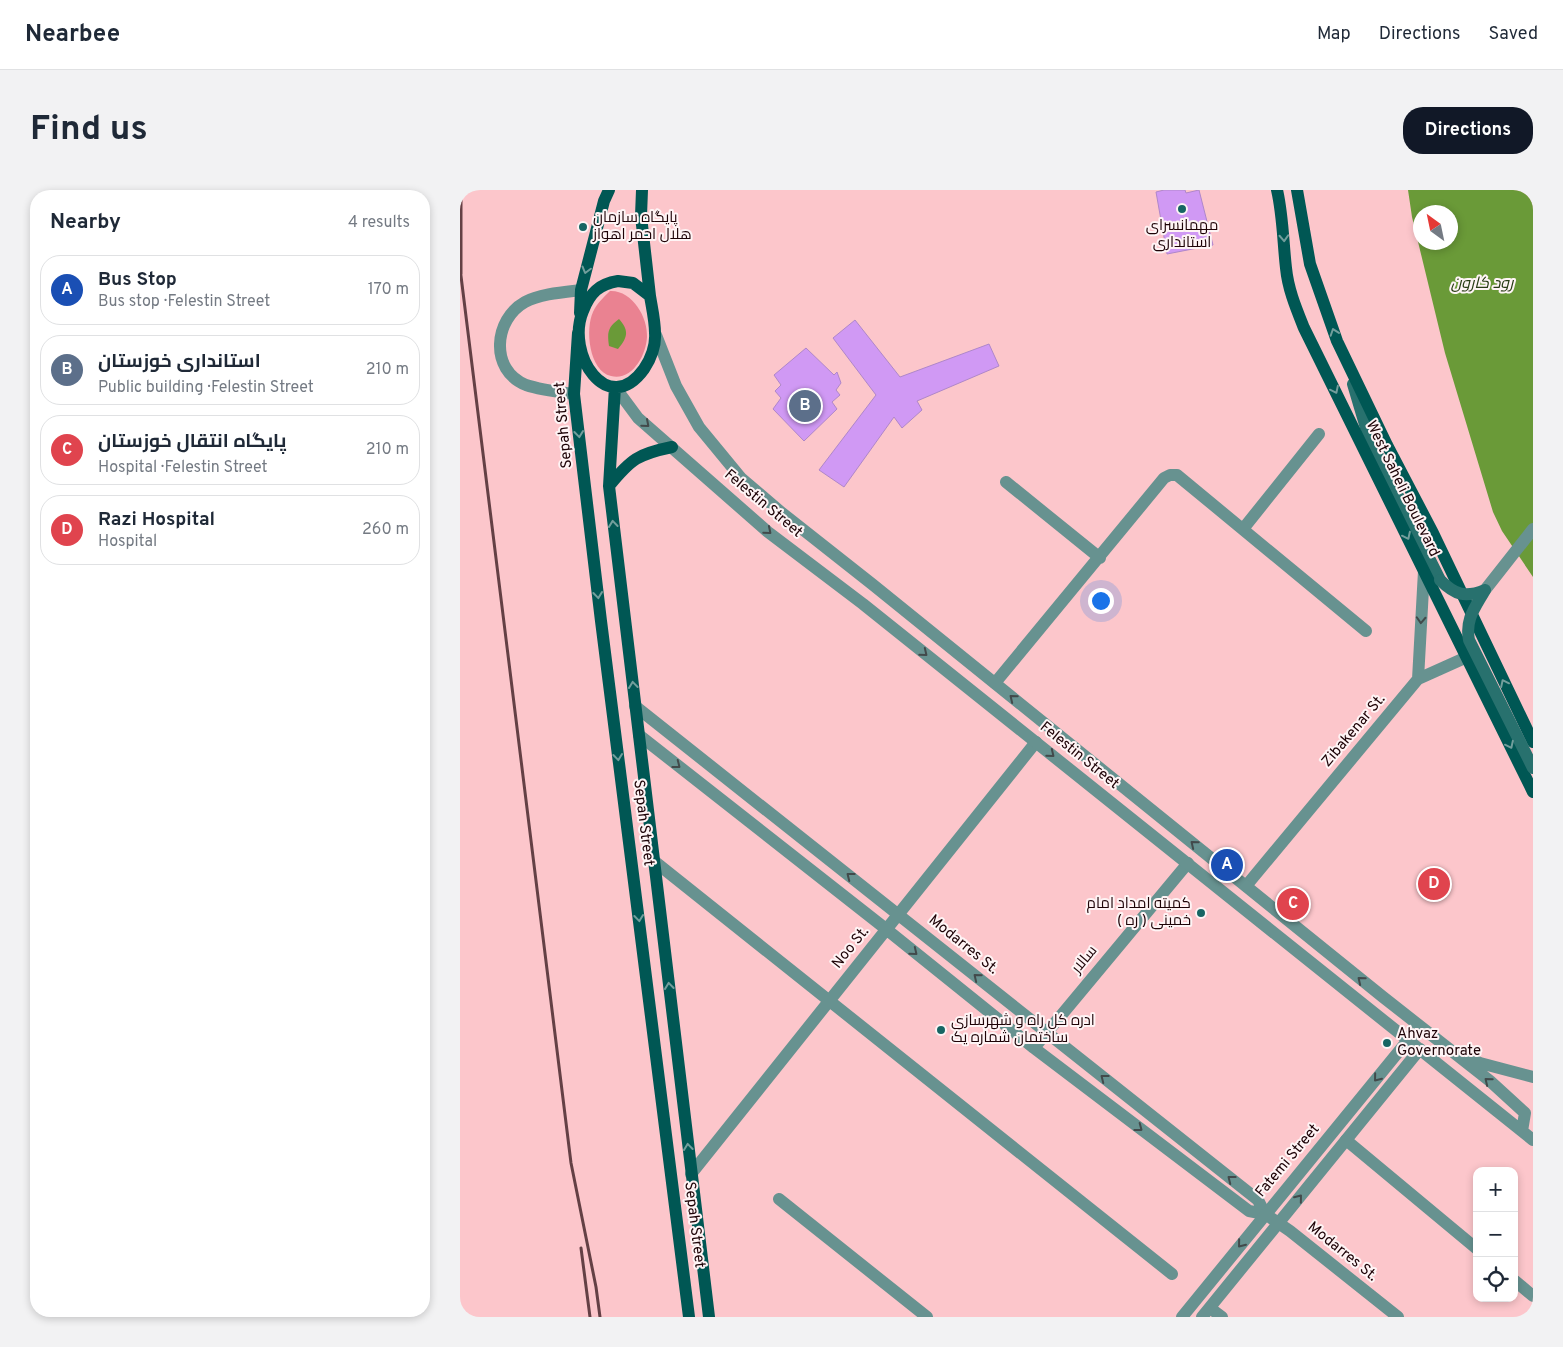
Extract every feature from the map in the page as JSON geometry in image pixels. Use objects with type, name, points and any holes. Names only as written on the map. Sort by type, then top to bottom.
[{"type":"main road","name":"Sepah Street","points":[[609,190],[604,202],[581,290],[574,394],[689,1317]]},
{"type":"main road","points":[[642,190],[641,216],[656,335],[651,355],[639,376],[629,384],[615,387],[602,384],[592,374],[581,353],[578,328],[586,302],[604,284],[618,281],[633,283],[650,296]]},
{"type":"main road","name":"West Saheli Boulevard","points":[[1277,190],[1284,230],[1286,269],[1292,299],[1304,328],[1533,792]]},
{"type":"main road","name":"West Saheli Boulevard","points":[[1297,190],[1310,264],[1337,341],[1387,445],[1437,542],[1533,742]]},
{"type":"main road","points":[[1348,364],[1370,438],[1440,580],[1449,589],[1460,594],[1473,595],[1485,590]]},
{"type":"main road","name":"Sepah Street","points":[[615,387],[609,486],[709,1317]]},
{"type":"main road","points":[[609,486],[625,466],[647,452],[672,447]]},
{"type":"main road","points":[[1485,590],[1469,618],[1467,629],[1469,640],[1533,768]]},
{"type":"street","points":[[574,394],[525,384],[510,374],[502,361],[499,343],[501,329],[508,315],[525,302],[547,295],[581,290]]},
{"type":"street","name":"Felestin Street","points":[[656,335],[676,386],[699,427],[741,478],[782,514],[923,624],[1446,1048],[1490,1081],[1525,1113],[1522,1131]]},
{"type":"street","name":"Felestin Street","points":[[615,387],[638,418],[768,532],[909,640],[1533,1140]]},
{"type":"street","points":[[1243,529],[1319,434]]},
{"type":"street","points":[[996,683],[1164,478],[1170,474],[1177,475],[1366,630]]},
{"type":"street","points":[[1006,482],[1100,558]]},
{"type":"street","points":[[1485,590],[1533,529]]},
{"type":"street","points":[[1424,571],[1418,679],[1467,657]]},
{"type":"street","points":[[909,640],[923,624]]},
{"type":"street","name":"Zibakenar St.","points":[[1246,886],[1418,679]]},
{"type":"street","name":"Modarres St.","points":[[635,706],[1258,1200],[1265,1214]]},
{"type":"street","name":"Modarres St.","points":[[639,735],[1034,1048],[1248,1211],[1265,1214],[1290,1230],[1398,1317]]},
{"type":"street","name":"Noo St.","points":[[691,1174],[1036,742]]},
{"type":"street","points":[[654,861],[1172,1274]]},
{"type":"street","name":"سالار","points":[[1034,1048],[1188,863]]},
{"type":"street","name":"Fatemi Street","points":[[1182,1317],[1419,1026]]},
{"type":"street","points":[[1446,1048],[1480,1063],[1533,1077]]},
{"type":"street","name":"Fatemi Street","points":[[1206,1312],[1420,1049]]},
{"type":"street","points":[[1346,1140],[1473,1246]]},
{"type":"street","points":[[779,1199],[927,1317]]},
{"type":"street","points":[[1518,1283],[1533,1296]]},
{"type":"street","points":[[1206,1312],[1222,1317]]},
{"type":"shaded area","points":[[610,291],[618,292],[632,300],[642,313],[647,329],[646,344],[641,359],[631,371],[619,377],[604,373],[598,366],[589,338],[589,328],[593,312]]},
{"type":"water","name":"رود کارون","points":[[1408,190],[1533,190],[1533,577],[1502,531],[1493,512],[1445,353],[1420,250],[1458,250],[1458,205],[1413,205],[1413,221]]},
{"type":"water","points":[[619,319],[625,327],[626,334],[624,341],[618,349],[609,346],[608,337],[610,327]]},
{"type":"building","name":"مهمانسرای استانداری","points":[[1185,190],[1186,193],[1199,190],[1213,245],[1167,254],[1156,192]]},
{"type":"building","points":[[855,320],[900,377],[989,344],[999,366],[917,401],[922,410],[902,428],[894,417],[844,487],[819,470],[876,395],[833,338]]},
{"type":"building","points":[[806,348],[834,375],[837,372],[841,383],[836,390],[840,395],[832,402],[837,409],[804,441],[773,409],[781,398],[775,391],[781,385],[774,375]]},
{"type":"railway","points":[[461,190],[461,274]]},
{"type":"railway","points":[[460,268],[571,1163],[596,1287],[600,1317]]},
{"type":"railway","points":[[581,1248],[590,1317]]},
{"type":"place","name":"مهمانسرای استانداری","points":[[1182,209]]},
{"type":"place","name":"پایگاه سازمان هلال احمر اهواز","points":[[583,227]]},
{"type":"place","name":"استانداری خوزستان","points":[[805,406]]},
{"type":"place","name":"Bus Stop","points":[[1227,865]]},
{"type":"place","name":"Razi Hospital","points":[[1434,884]]},
{"type":"place","name":"پایگاه انتقال خوزستان","points":[[1293,904]]},
{"type":"place","name":"کمیته امداد امام خمینی ( ره )","points":[[1201,913]]},
{"type":"place","name":"ادره کل راه و شهرسازی ساختمان شماره یک","points":[[941,1030]]},
{"type":"place","name":"Ahvaz Governorate","points":[[1387,1043]]}]
